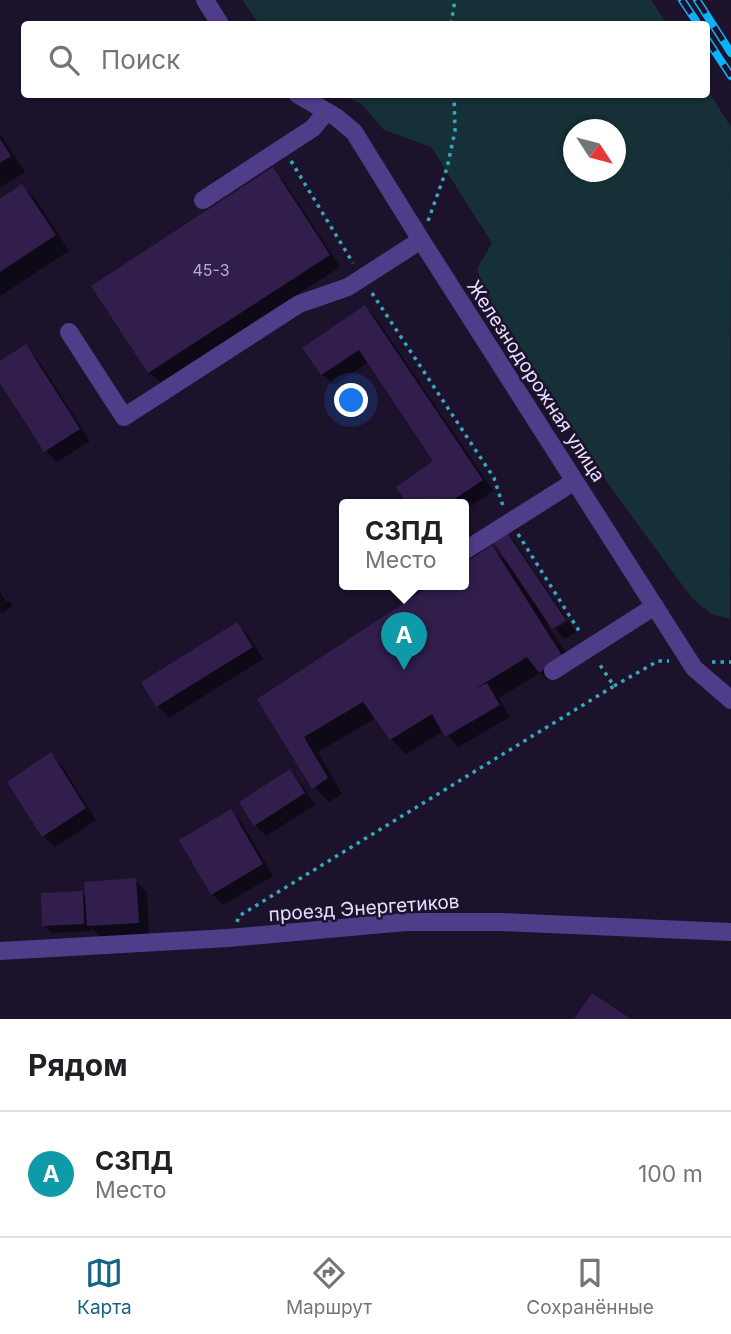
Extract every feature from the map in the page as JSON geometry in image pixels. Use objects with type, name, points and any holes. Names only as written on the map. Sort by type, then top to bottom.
[{"type":"street","points":[[205,0],[218,21]]},
{"type":"street","name":"Железнодорожная улица","points":[[303,98],[354,132],[694,668],[731,700]]},
{"type":"street","points":[[203,201],[313,128],[326,112]]},
{"type":"street","points":[[69,332],[124,417],[299,304],[348,287],[421,240]]},
{"type":"street","points":[[469,548],[575,481]]},
{"type":"street","points":[[553,671],[655,606]]},
{"type":"street","name":"проезд Энергетиков","points":[[0,951],[229,938],[406,922],[500,922],[731,932]]},
{"type":"path","points":[[452,21],[455,0]]},
{"type":"path","points":[[421,240],[447,168],[456,131],[454,98]]},
{"type":"path","points":[[229,938],[239,916],[614,686],[510,522],[494,478],[362,278],[283,148]]},
{"type":"green space","points":[[242,0],[651,0],[665,21],[257,21]]},
{"type":"green space","points":[[710,94],[731,127],[730,619],[711,614],[691,597],[609,485],[485,293],[477,269],[492,243],[431,147],[384,130],[361,104],[349,98],[710,98]]},
{"type":"building","points":[[0,139],[11,156],[0,163]]},
{"type":"building","points":[[273,167],[330,255],[148,373],[91,286]]},
{"type":"building","points":[[22,184],[56,235],[0,272],[0,199]]},
{"type":"building","points":[[365,305],[483,480],[454,499],[404,499],[396,487],[433,461],[359,350],[321,375],[302,348]]},
{"type":"building","points":[[26,344],[80,429],[44,452],[0,383],[0,361]]},
{"type":"building","points":[[504,528],[566,620],[552,629],[490,537]]},
{"type":"building","points":[[492,545],[563,657],[539,673],[527,657],[475,689],[487,683],[500,705],[445,737],[432,714],[390,740],[363,702],[304,737],[328,778],[312,789],[257,699],[424,590],[469,590],[469,561]]},
{"type":"building","points":[[237,622],[253,647],[156,707],[141,682]]},
{"type":"building","points":[[51,752],[86,808],[42,837],[7,782]]},
{"type":"building","points":[[290,769],[305,793],[254,826],[239,802]]},
{"type":"building","points":[[231,809],[263,864],[211,895],[179,840]]},
{"type":"building","points":[[136,878],[139,923],[87,926],[84,882]]},
{"type":"building","points":[[83,891],[84,924],[42,926],[41,893]]},
{"type":"building","points":[[592,993],[631,1019],[574,1019]]},
{"type":"railway","points":[[682,0],[696,21]]},
{"type":"railway","points":[[697,0],[731,53]]},
{"type":"railway","points":[[710,44],[731,76]]},
{"type":"place","name":"СЗПД","points":[[404,670]]}]
